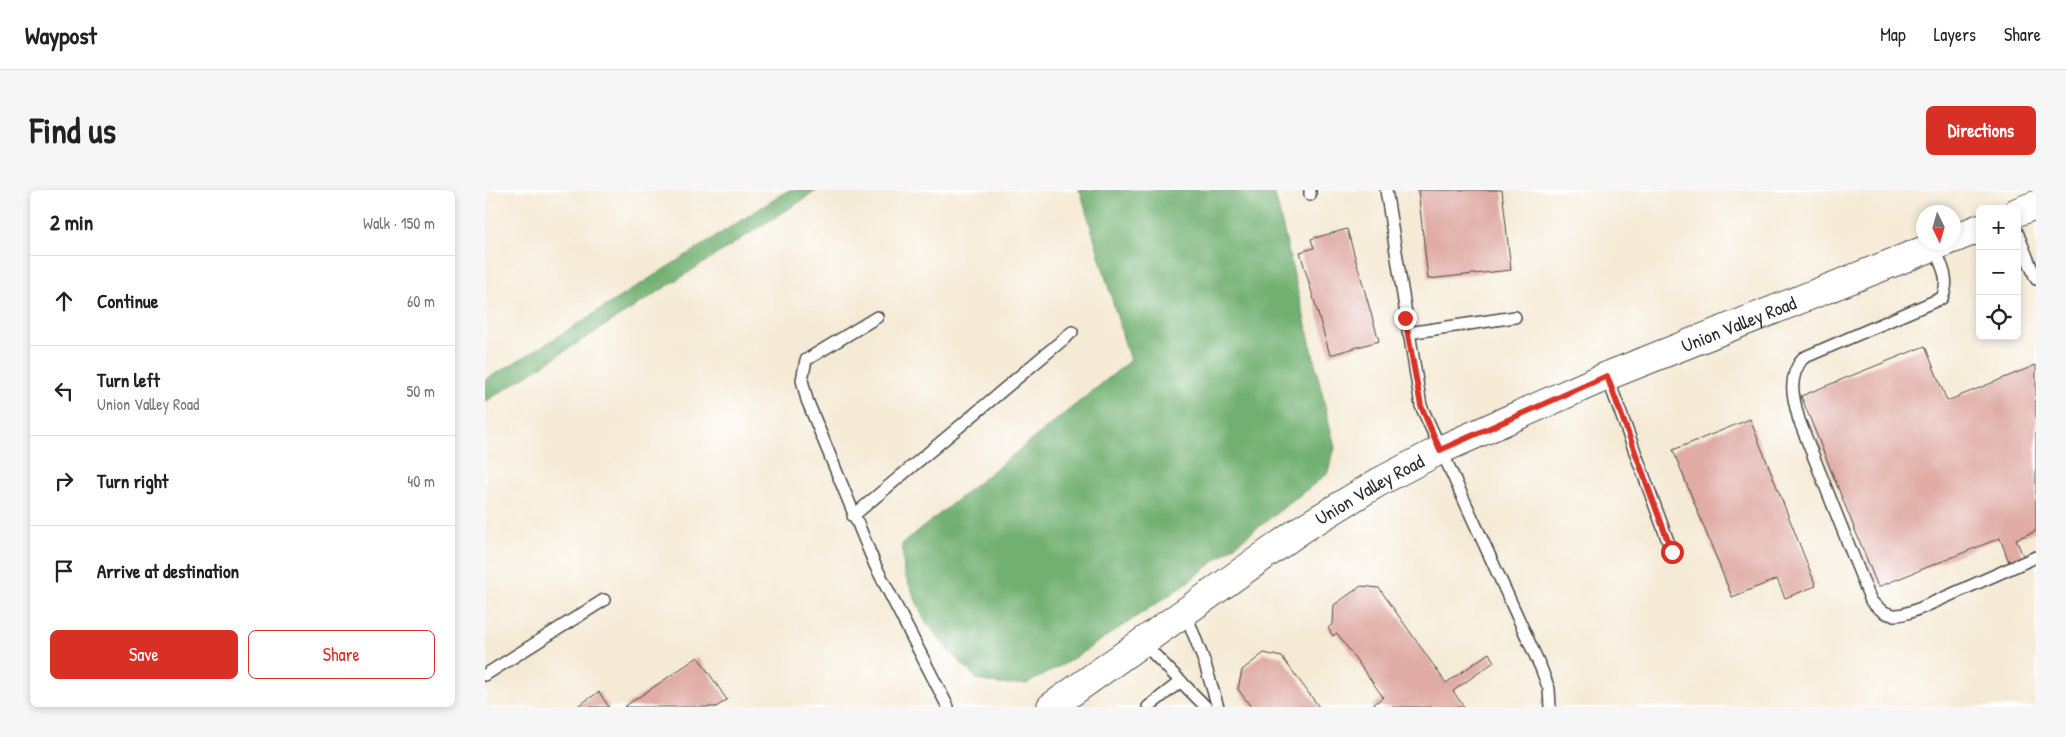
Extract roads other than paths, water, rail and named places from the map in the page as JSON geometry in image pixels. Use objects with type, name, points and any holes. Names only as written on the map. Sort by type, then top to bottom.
[{"type":"street","points":[[2021,210],[2036,204]]},
{"type":"street","name":"Union Valley Road","points":[[1961,236],[1976,230]]},
{"type":"street","name":"Union Valley Road","points":[[1051,707],[1302,529],[1379,482],[1440,450],[1607,376],[1926,250]]},
{"type":"lane","points":[[1386,190],[1421,406],[1541,668],[1549,689],[1550,707]]},
{"type":"lane","points":[[2021,242],[2036,279]]},
{"type":"lane","points":[[1944,250],[1947,287],[1942,298],[1803,358],[1795,367],[1792,380],[1792,394],[1799,420],[1871,601],[1887,615],[1902,615],[2036,557]]},
{"type":"lane","points":[[877,317],[806,360],[801,380],[807,400],[853,516],[900,616],[948,707]]},
{"type":"lane","points":[[1408,333],[1515,317]]},
{"type":"lane","points":[[853,516],[1071,332]]},
{"type":"lane","points":[[1607,376],[1672,552]]},
{"type":"lane","points":[[485,675],[604,600]]},
{"type":"lane","points":[[1185,612],[1204,661],[1218,707]]},
{"type":"lane","points":[[1143,642],[1206,707]]},
{"type":"lane","points":[[1148,707],[1181,681]]}]
